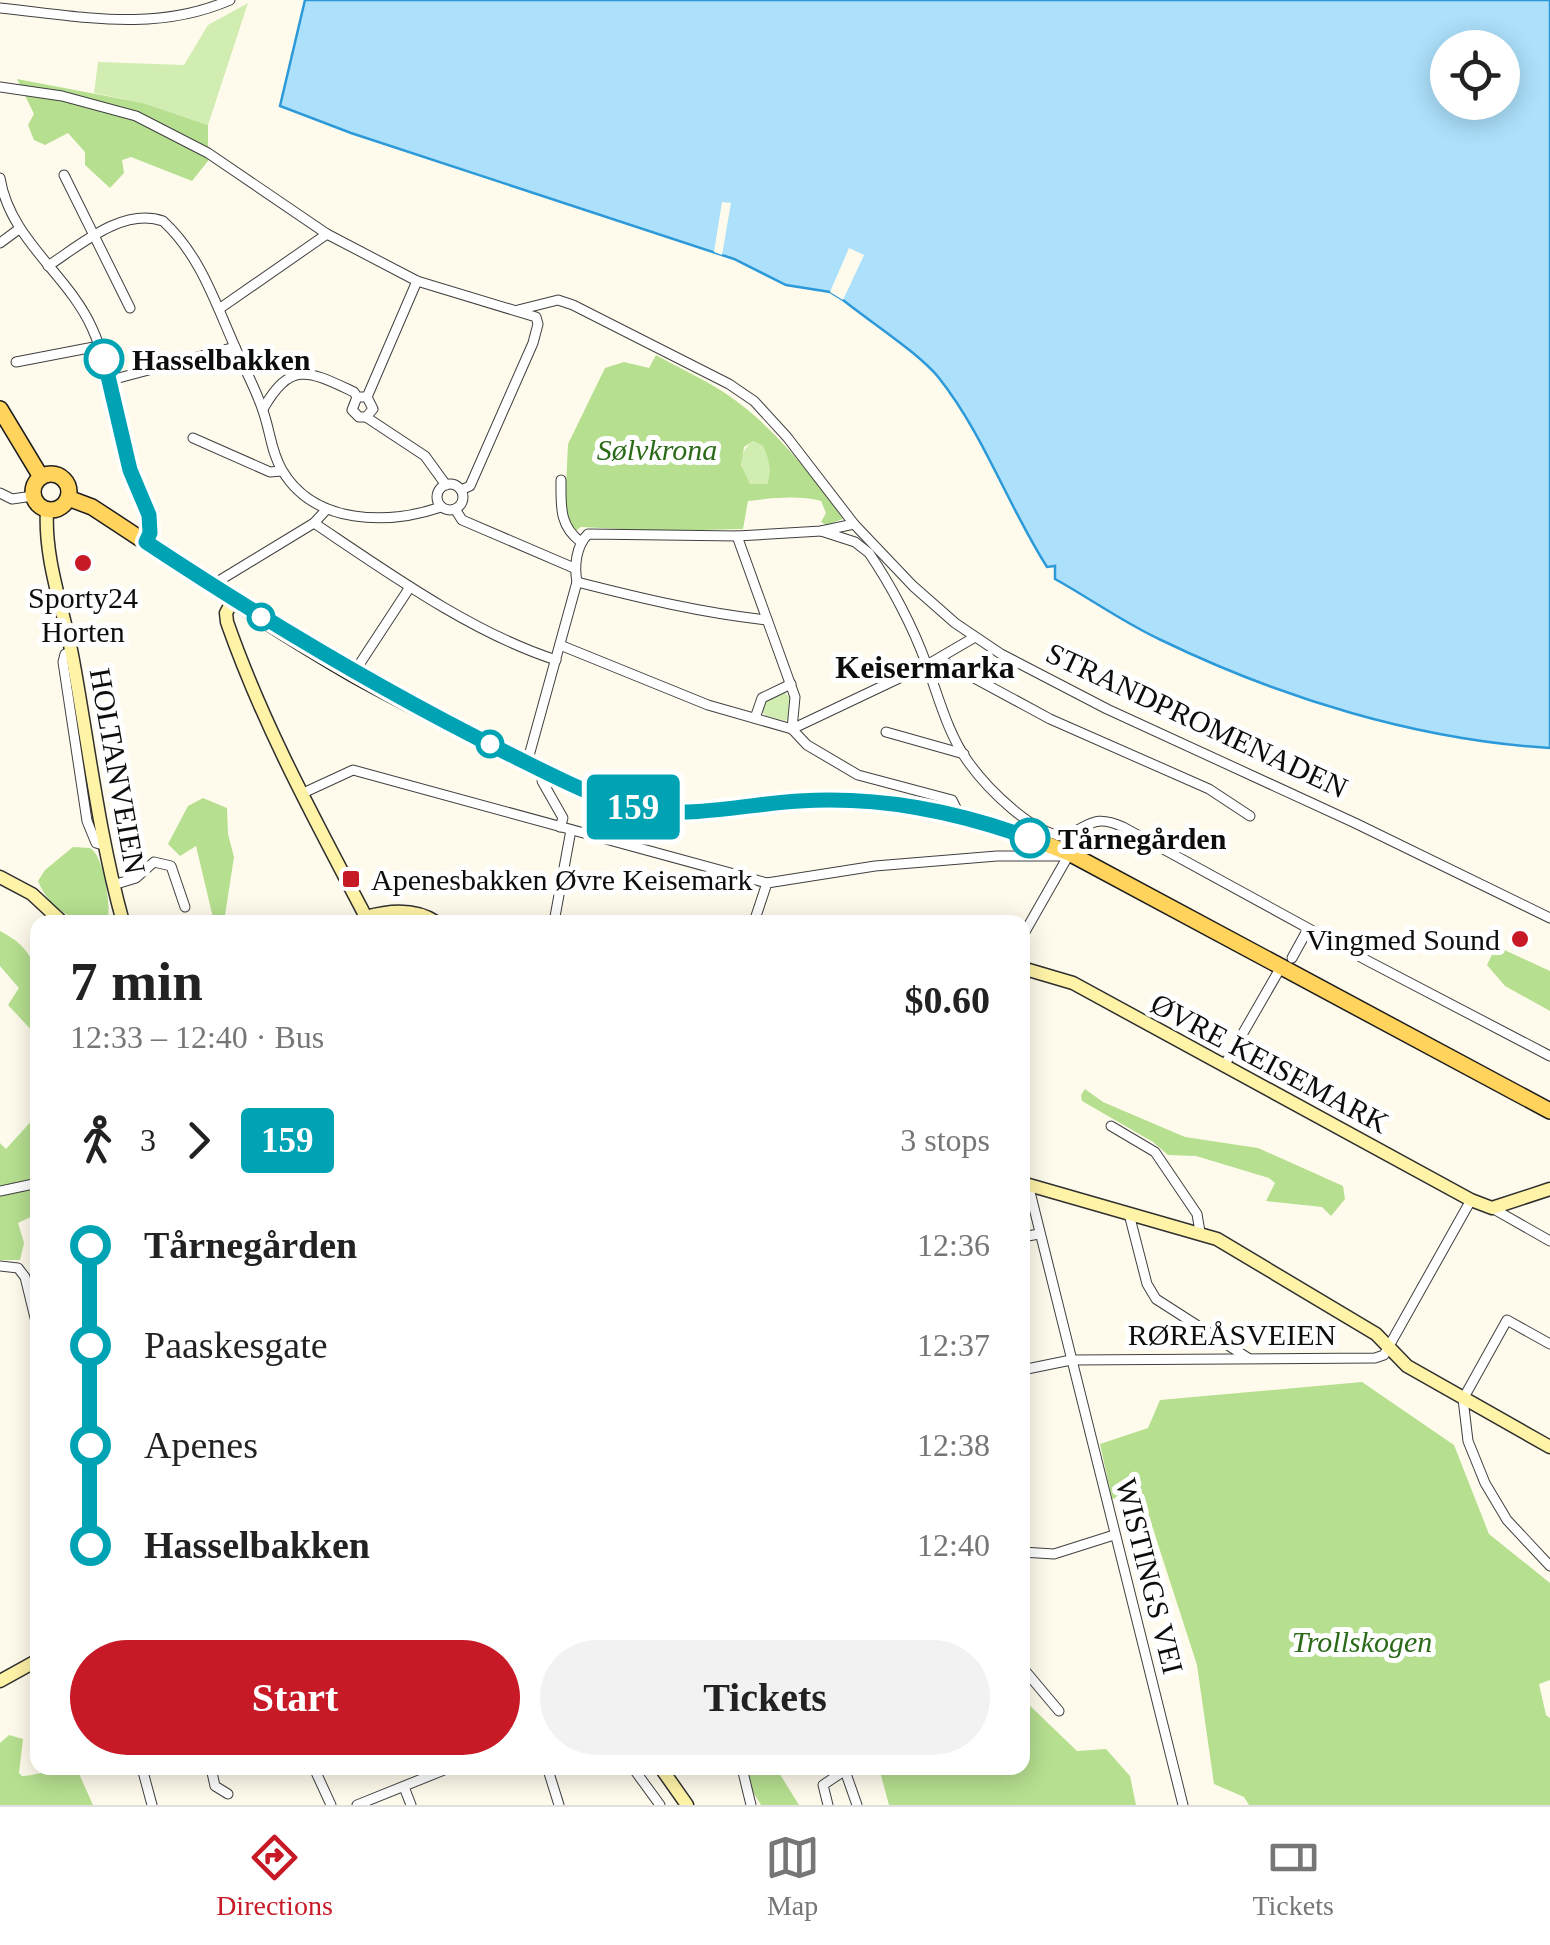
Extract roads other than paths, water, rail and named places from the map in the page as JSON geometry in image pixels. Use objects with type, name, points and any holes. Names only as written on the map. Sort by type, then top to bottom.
[{"type":"main road","points":[[0,409],[41,478]]},
{"type":"main road","points":[[51,474],[62,478],[68,487],[68,498],[58,509],[48,510],[36,502],[34,485],[41,478],[51,474]]},
{"type":"main road","points":[[68,498],[92,507],[354,674],[546,772],[624,805],[648,810],[699,811],[798,801],[858,800],[959,814],[1068,855],[1286,962],[1550,1111]]},
{"type":"main road","name":"HOLTANVEIEN","points":[[48,510],[48,554],[72,652],[102,845],[121,915]]},
{"type":"main road","points":[[233,600],[226,614],[227,622],[241,660],[301,794],[364,915]]},
{"type":"main road","points":[[0,877],[32,894],[54,915]]},
{"type":"main road","points":[[391,915],[420,915]]},
{"type":"main road","name":"ØVRE KEISEMARK","points":[[1030,970],[1073,983],[1492,1208]]},
{"type":"main road","points":[[1030,1185],[1217,1238],[1376,1334],[1407,1366],[1550,1447]]},
{"type":"main road","points":[[1492,1208],[1550,1189]]},
{"type":"main road","points":[[0,1681],[30,1664]]},
{"type":"main road","points":[[665,1775],[687,1805]]},
{"type":"street","points":[[192,0],[196,14]]},
{"type":"street","points":[[0,8],[132,20],[196,14],[230,0]]},
{"type":"street","points":[[0,87],[62,96],[136,116],[208,152],[327,234],[417,281],[536,317],[533,343],[470,486],[461,490]]},
{"type":"street","points":[[64,175],[130,308]]},
{"type":"street","points":[[0,178],[20,229],[77,300],[99,346],[111,380],[130,470],[151,525],[146,542]]},
{"type":"street","points":[[48,266],[92,237],[139,216],[163,221],[191,252],[263,409],[282,471],[326,510],[380,518],[421,514],[441,507],[455,509],[462,520],[574,568]]},
{"type":"street","points":[[0,242],[20,229]]},
{"type":"street","points":[[218,309],[327,234]]},
{"type":"street","points":[[417,281],[362,397],[351,406],[353,413],[366,416],[425,456],[446,485]]},
{"type":"street","name":"STRANDPROMENADEN","points":[[518,310],[558,300],[572,305],[729,384],[754,401],[788,436],[854,524],[912,586],[974,637],[1107,708],[1550,918]]},
{"type":"street","points":[[16,362],[99,346]]},
{"type":"street","points":[[111,380],[235,347]]},
{"type":"street","points":[[263,409],[285,379],[312,373],[373,405],[366,416]]},
{"type":"street","points":[[193,438],[270,472],[282,471]]},
{"type":"street","points":[[561,480],[563,521],[568,533],[585,538],[737,536],[821,531],[854,524]]},
{"type":"street","points":[[441,507],[438,493],[446,485],[454,485],[461,490],[462,501],[455,509]]},
{"type":"street","points":[[0,493],[12,499],[33,496]]},
{"type":"street","points":[[211,586],[314,523],[326,510]]},
{"type":"street","points":[[314,523],[410,587],[530,652],[556,660]]},
{"type":"street","points":[[821,531],[855,542],[869,553],[927,666],[964,754],[1018,813],[1038,828],[1065,836],[1094,820],[1105,819],[1550,1056]]},
{"type":"street","points":[[737,536],[791,684],[796,711],[792,729]]},
{"type":"street","points":[[527,762],[577,582],[574,568],[585,538]]},
{"type":"street","points":[[577,582],[672,606],[767,620]]},
{"type":"street","points":[[354,674],[410,587]]},
{"type":"street","points":[[792,729],[927,666],[974,637]]},
{"type":"street","points":[[560,645],[708,705],[792,729],[837,766],[858,776],[952,800],[959,814]]},
{"type":"street","points":[[939,658],[1050,719],[1209,789],[1250,816]]},
{"type":"street","points":[[755,718],[762,698],[791,684]]},
{"type":"street","points":[[886,732],[964,754]]},
{"type":"street","points":[[301,794],[353,770],[767,883],[875,866],[997,856],[1068,855],[1030,923]]},
{"type":"street","points":[[546,772],[542,781],[563,818],[560,827]]},
{"type":"street","points":[[555,915],[571,830]]},
{"type":"street","points":[[113,885],[136,878],[154,862],[171,866],[185,906]]},
{"type":"street","points":[[756,915],[767,883]]},
{"type":"street","points":[[1224,1066],[1308,929]]},
{"type":"street","points":[[1111,1126],[1154,1152],[1196,1214],[1200,1232]]},
{"type":"street","points":[[0,1192],[30,1185]]},
{"type":"street","points":[[1389,1349],[1471,1200]]},
{"type":"street","name":"WISTINGS VEI","points":[[1030,1201],[1183,1805]]},
{"type":"street","points":[[1492,1208],[1550,1241]]},
{"type":"street","points":[[1128,1214],[1147,1284],[1156,1299],[1226,1340],[1248,1358]]},
{"type":"street","points":[[1030,1236],[1039,1234]]},
{"type":"street","points":[[0,1266],[18,1268],[25,1277],[30,1297]]},
{"type":"street","points":[[1550,1344],[1507,1320],[1463,1399],[1468,1441],[1485,1483],[1507,1520],[1550,1566]]},
{"type":"street","name":"RØREÅSVEIEN","points":[[1071,1360],[1376,1358],[1389,1349]]},
{"type":"street","points":[[1030,1368],[1071,1360]]},
{"type":"street","points":[[1030,1552],[1054,1554],[1114,1535]]},
{"type":"street","points":[[1030,1677],[1059,1710]]},
{"type":"street","points":[[143,1775],[156,1805]]},
{"type":"street","points":[[213,1775],[215,1786],[228,1794]]},
{"type":"street","points":[[317,1775],[331,1805]]},
{"type":"street","points":[[357,1805],[433,1775]]},
{"type":"street","points":[[549,1775],[559,1805]]},
{"type":"street","points":[[638,1775],[660,1805]]},
{"type":"street","points":[[744,1775],[751,1805]]},
{"type":"street","points":[[828,1805],[823,1785],[836,1775]]},
{"type":"street","points":[[846,1775],[858,1805]]},
{"type":"street","points":[[404,1788],[411,1805]]},
{"type":"water","points":[[305,0],[1550,0],[1550,748],[1450,736],[1351,713],[1254,680],[1161,640],[1055,579],[1055,566],[1047,567],[983,447],[939,378],[907,348],[843,300],[830,292],[786,285],[734,259],[280,106]]},
{"type":"place","name":"Hasselbakken","points":[[104,359]]},
{"type":"place","name":"Sporty24 Horten","points":[[83,563]]},
{"type":"place","name":"Tårnegården","points":[[1030,838]]},
{"type":"place","name":"Apenesbakken Øvre Keisemark","points":[[351,879]]},
{"type":"place","name":"Vingmed Sound","points":[[1520,939]]},
{"type":"district","name":"Keisermarka","points":[[925,667]]},
{"type":"park label","name":"Sølvkrona","points":[[657,449]]},
{"type":"park label","name":"Trollskogen","points":[[1362,1641]]}]
